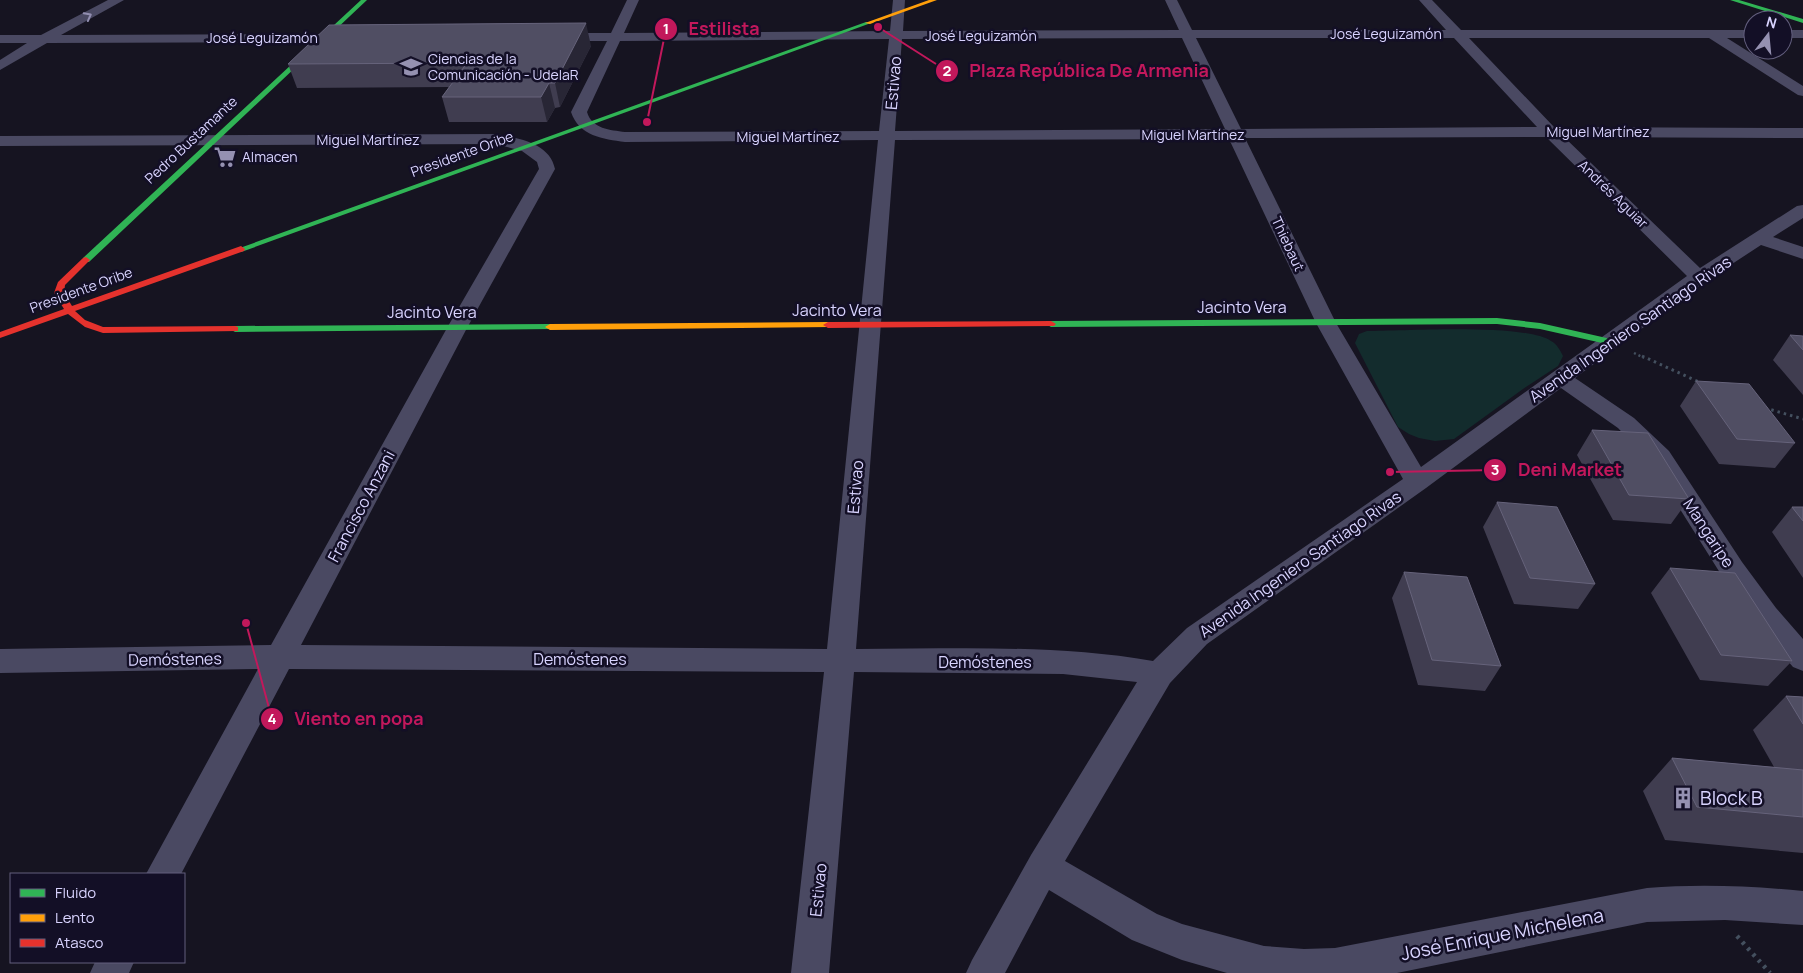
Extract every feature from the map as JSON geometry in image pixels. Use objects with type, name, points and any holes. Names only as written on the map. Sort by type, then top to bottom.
[{"type":"street","points":[[0,66],[45,38],[118,0]]},
{"type":"street","name":"Pedro Bustamante","points":[[69,310],[59,292],[61,284],[364,0]]},
{"type":"street","points":[[586,125],[580,119],[579,112],[613,37],[633,0]]},
{"type":"street","name":"Presidente Oribe","points":[[0,335],[830,36],[898,16],[934,0]]},
{"type":"street","name":"Thiebaut","points":[[1171,0],[1326,323],[1417,482]]},
{"type":"street","name":"Andrés Aguiar","points":[[1425,0],[1550,132],[1699,277]]},
{"type":"street","points":[[1733,0],[1803,21]]},
{"type":"street","points":[[1768,0],[1803,10]]},
{"type":"street","name":"José Leguizamón","points":[[543,37],[830,36],[898,16],[1188,34],[1743,34]]},
{"type":"street","name":"Estivao","points":[[810,973],[898,16]]},
{"type":"street","points":[[1713,35],[1803,92]]},
{"type":"street","name":"José Leguizamón","points":[[0,39],[364,38]]},
{"type":"street","name":"Miguel Martínez","points":[[586,125],[593,130],[608,135],[625,137],[1550,132],[1803,133]]},
{"type":"street","name":"Miguel Martínez","points":[[0,141],[496,139],[525,147]]},
{"type":"street","name":"Francisco Anzani","points":[[164,873],[457,328],[547,169],[545,160],[540,155],[525,147]]},
{"type":"street","name":"Avenida Ingeniero Santiago Rivas","points":[[985,973],[1043,867],[1140,703],[1159,674],[1197,636],[1417,482],[1699,277],[1803,210]]},
{"type":"street","points":[[1760,239],[1803,253]]},
{"type":"street","name":"Jacinto Vera","points":[[69,310],[85,326],[103,330],[1516,322],[1561,329],[1611,342]]},
{"type":"street","name":"Mangaripe","points":[[1561,378],[1606,408],[1647,440],[1660,456],[1732,569],[1766,616],[1803,659]]},
{"type":"street","name":"Demóstenes","points":[[0,662],[280,657],[1063,662],[1119,667],[1159,674]]},
{"type":"street","name":"José Enrique Michelena","points":[[1043,867],[1145,927],[1182,942],[1264,965],[1304,968],[1335,967],[1647,905],[1677,902],[1747,903],[1803,908]]},
{"type":"path","points":[[1611,342],[1701,383]]},
{"type":"path","points":[[1761,406],[1803,419]]},
{"type":"green space","points":[[1463,329],[1516,332],[1537,335],[1551,341],[1557,345],[1563,356],[1558,366],[1454,439],[1435,441],[1419,438],[1398,427],[1355,343],[1359,334],[1367,331]]},
{"type":"building","points":[[586,23],[555,83],[549,83],[541,97],[442,97],[467,63],[288,64],[329,25]]},
{"type":"building","points":[[1790,335],[1803,336],[1803,350]]},
{"type":"building","points":[[1696,381],[1749,384],[1795,443],[1737,439]]},
{"type":"building","points":[[1592,430],[1648,433],[1689,499],[1629,495]]},
{"type":"building","points":[[1497,502],[1557,507],[1595,584],[1530,578]]},
{"type":"building","points":[[1792,507],[1803,507],[1803,521]]},
{"type":"building","points":[[1670,568],[1735,573],[1792,661],[1721,655]]},
{"type":"building","points":[[1404,572],[1467,577],[1501,666],[1432,660]]},
{"type":"building","points":[[1786,696],[1803,697],[1803,724]]},
{"type":"building","points":[[1672,758],[1803,770],[1803,817],[1697,807]]},
{"type":"traffic: fast","points":[[86,260],[364,0]]},
{"type":"traffic: fast","points":[[1733,0],[1803,21]]},
{"type":"traffic: fast","points":[[241,249],[868,23]]},
{"type":"traffic: fast","points":[[1051,324],[1497,321],[1540,326],[1611,342]]},
{"type":"traffic: fast","points":[[235,329],[550,327]]},
{"type":"traffic: slow","points":[[868,23],[934,0]]},
{"type":"traffic: slow","points":[[550,327],[828,325]]},
{"type":"traffic: jam","points":[[0,335],[241,249]]},
{"type":"traffic: jam","points":[[86,260],[61,284],[59,293],[76,318],[88,325],[103,330],[235,329]]},
{"type":"traffic: jam","points":[[828,325],[1051,324]]},
{"type":"place","name":"Plaza República De Armenia","points":[[878,27]]},
{"type":"place","name":"Ciencias de la Comunicación - UdelaR","points":[[411,67]]},
{"type":"place","name":"Estilista","points":[[647,122]]},
{"type":"place","name":"Almacen","points":[[225,157]]},
{"type":"place","name":"Deni Market","points":[[1390,472]]},
{"type":"place","name":"Viento en popa","points":[[246,623]]},
{"type":"place","name":"Block B","points":[[1683,798]]}]
